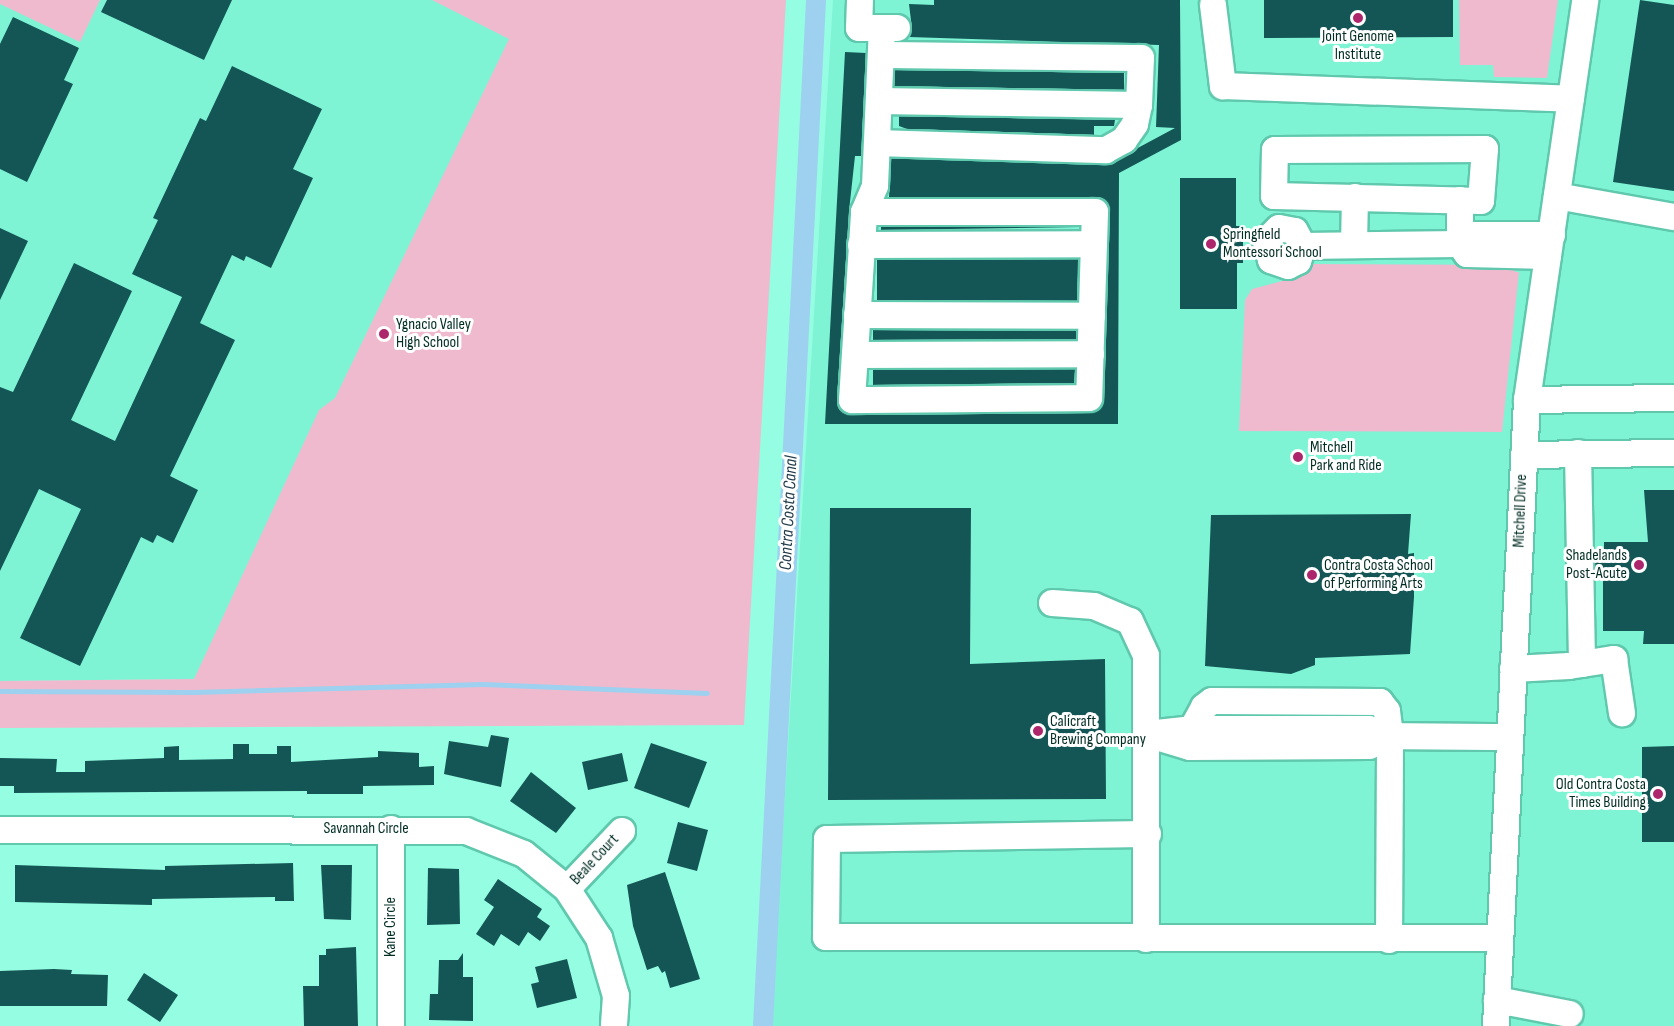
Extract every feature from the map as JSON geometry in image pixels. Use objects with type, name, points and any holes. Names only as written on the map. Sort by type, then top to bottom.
[{"type":"street","points":[[860,0],[859,28],[890,28],[881,55],[875,186],[864,213],[852,400],[1089,398],[1095,212],[864,213]]},
{"type":"street","name":"Mitchell Drive","points":[[1496,1026],[1527,400],[1585,0]]},
{"type":"street","points":[[1213,5],[1223,86],[1571,99]]},
{"type":"street","points":[[877,143],[1106,150],[1124,140],[1135,124],[1139,105],[1141,58],[881,55]]},
{"type":"street","points":[[879,101],[1139,105]]},
{"type":"street","points":[[1485,149],[1481,201],[1460,200],[1274,196],[1275,150],[1485,149]]},
{"type":"street","points":[[1557,196],[1674,217]]},
{"type":"street","points":[[1354,245],[1355,197]]},
{"type":"street","points":[[1460,200],[1460,244],[1467,254],[1550,245]]},
{"type":"street","points":[[861,245],[1094,244]]},
{"type":"street","points":[[1304,246],[1460,244]]},
{"type":"street","points":[[857,315],[1092,316]]},
{"type":"street","points":[[855,355],[1090,354]]},
{"type":"street","points":[[1527,400],[1674,398]]},
{"type":"street","points":[[1578,453],[1582,664]]},
{"type":"street","points":[[1524,455],[1674,453]]},
{"type":"street","points":[[1052,603],[1094,606],[1130,621],[1146,656],[1148,734],[1146,939]]},
{"type":"street","points":[[1512,669],[1582,664],[1614,659],[1622,713]]},
{"type":"street","points":[[1148,734],[1192,729],[1204,706],[1212,701],[1380,702],[1387,711],[1390,736],[1389,940]]},
{"type":"street","points":[[1148,734],[1190,747],[1369,746],[1390,736],[1509,737]]},
{"type":"street","name":"Savannah Circle","points":[[0,830],[391,829],[466,831],[524,854],[567,890],[599,939],[616,996],[614,1026]]},
{"type":"street","name":"Kane Circle","points":[[391,829],[391,1026]]},
{"type":"street","name":"Beale Court","points":[[567,890],[622,831]]},
{"type":"street","points":[[1148,834],[827,839],[826,937],[1389,940],[1500,938]]},
{"type":"street","points":[[1497,1000],[1570,1014]]},
{"type":"shaded area","name":"Ygnacio Valley High School","points":[[0,0],[786,0],[194,679],[0,681]]},
{"type":"shaded area","points":[[0,0],[100,0],[80,42],[0,4]]},
{"type":"shaded area","points":[[432,0],[786,0],[744,725],[0,728],[0,681],[194,679],[319,410],[335,398],[509,39]]},
{"type":"shaded area","points":[[833,0],[1674,0],[1674,1026],[771,1026]]},
{"type":"shaded area","points":[[1459,0],[1558,0],[1547,78],[1494,77],[1493,65],[1460,65]]},
{"type":"shaded area","points":[[1311,264],[1516,265],[1515,272],[1519,272],[1502,432],[1239,431],[1245,300],[1252,289],[1297,277]]},
{"type":"building","points":[[107,0],[232,0],[204,60],[101,12]]},
{"type":"building","points":[[934,0],[1180,0],[1181,140],[1119,173],[1118,424],[825,424],[845,52],[866,53],[861,156],[855,156],[849,211],[837,399],[839,407],[852,415],[1089,413],[1097,411],[1104,398],[1108,204],[1095,197],[889,197],[891,158],[1106,165],[1175,128],[1156,127],[1159,45],[909,37],[912,29],[909,4],[934,5]]},
{"type":"building","name":"Joint Genome Institute","points":[[1264,0],[1453,0],[1453,37],[1264,38]]},
{"type":"building","points":[[1640,0],[1674,5],[1674,191],[1613,182]]},
{"type":"building","points":[[13,17],[79,48],[64,80],[73,84],[27,182],[0,169],[0,44]]},
{"type":"building","points":[[232,66],[322,109],[293,169],[313,178],[271,268],[246,256],[244,261],[232,255],[200,323],[235,340],[170,476],[198,490],[173,543],[157,535],[153,543],[141,537],[80,666],[20,638],[81,509],[39,489],[0,571],[0,387],[13,392],[74,263],[132,291],[71,420],[115,441],[182,297],[132,274],[158,220],[153,218],[200,118],[206,121]]},
{"type":"building","points":[[895,70],[1124,73],[1124,90],[894,86]]},
{"type":"building","points":[[899,116],[1115,120],[1114,126],[1094,126],[1094,135],[907,129],[899,126]]},
{"type":"building","name":"Springfield Montessori School","points":[[1180,178],[1236,178],[1236,226],[1243,226],[1243,263],[1237,263],[1237,309],[1180,309]]},
{"type":"building","points":[[881,227],[1080,227],[881,230]]},
{"type":"building","points":[[0,228],[28,241],[0,300]]},
{"type":"building","points":[[1078,259],[1077,301],[877,300],[877,260]]},
{"type":"building","points":[[873,330],[1076,331],[1076,339],[873,340]]},
{"type":"building","points":[[1075,369],[1074,383],[873,385],[873,370]]},
{"type":"building","name":"Shadelands Post-Acute","points":[[1644,490],[1674,490],[1674,644],[1643,644],[1644,631],[1603,631],[1603,580],[1595,580],[1595,551],[1604,551],[1604,542],[1648,542]]},
{"type":"building","points":[[830,508],[971,508],[970,664],[1105,659],[1106,799],[828,800]]},
{"type":"building","name":"Contra Costa School of Performing Arts","points":[[1411,514],[1408,554],[1414,553],[1414,597],[1410,654],[1315,658],[1315,665],[1291,674],[1205,666],[1211,515]]},
{"type":"building","points":[[491,735],[509,738],[501,787],[444,774],[449,741],[488,747]]},
{"type":"building","points":[[651,743],[707,762],[689,808],[634,788]]},
{"type":"building","points":[[233,744],[249,744],[249,754],[277,754],[277,746],[291,746],[291,762],[378,757],[378,751],[419,753],[419,767],[434,766],[434,785],[363,786],[363,794],[307,794],[307,791],[14,793],[14,786],[0,786],[0,758],[57,759],[56,772],[85,772],[85,761],[164,758],[164,747],[179,746],[179,760],[233,759]]},
{"type":"building","name":"Old Contra Costa Times Building","points":[[1674,746],[1674,842],[1642,842],[1642,747]]},
{"type":"building","points":[[622,753],[628,781],[588,790],[582,762]]},
{"type":"building","points":[[531,772],[576,808],[556,833],[510,801]]},
{"type":"building","points":[[678,822],[708,830],[697,871],[667,863]]},
{"type":"building","points":[[293,863],[294,901],[275,901],[275,897],[152,899],[152,905],[15,902],[15,865],[165,870],[165,866]]},
{"type":"building","points":[[321,865],[352,865],[351,920],[324,919]]},
{"type":"building","points":[[428,868],[459,869],[460,924],[427,925]]},
{"type":"building","points":[[665,872],[700,979],[670,988],[665,971],[662,973],[658,966],[647,970],[633,926],[627,885]]},
{"type":"building","points":[[498,879],[542,909],[537,917],[550,926],[540,941],[528,932],[519,946],[501,934],[494,946],[476,934],[494,907],[484,900]]},
{"type":"building","points":[[356,947],[358,1026],[304,1026],[303,986],[319,986],[319,955],[326,955],[326,949]]},
{"type":"building","points":[[463,953],[463,977],[473,977],[473,1021],[429,1020],[430,994],[438,994],[439,960],[458,960]]},
{"type":"building","points":[[567,959],[577,998],[537,1008],[531,984],[539,982],[535,967]]},
{"type":"building","points":[[72,970],[71,974],[108,975],[107,1006],[0,1006],[0,971]]},
{"type":"building","points":[[144,973],[178,995],[160,1022],[127,1000]]},
{"type":"waterway","name":"Contra Costa Canal","points":[[763,1026],[816,0]]},
{"type":"waterway","points":[[0,691],[194,692],[483,684],[707,693]]},
{"type":"place","name":"Joint Genome Institute","points":[[1358,18]]},
{"type":"place","name":"Springfield Montessori School","points":[[1211,244]]},
{"type":"place","name":"Ygnacio Valley High School","points":[[384,334]]},
{"type":"place","name":"Mitchell Park and Ride","points":[[1298,457]]},
{"type":"place","name":"Shadelands Post-Acute","points":[[1639,565]]},
{"type":"place","name":"Contra Costa School of Performing Arts","points":[[1312,575]]},
{"type":"place","name":"Calicraft Brewing Company","points":[[1038,731]]},
{"type":"place","name":"Old Contra Costa Times Building","points":[[1658,794]]}]
